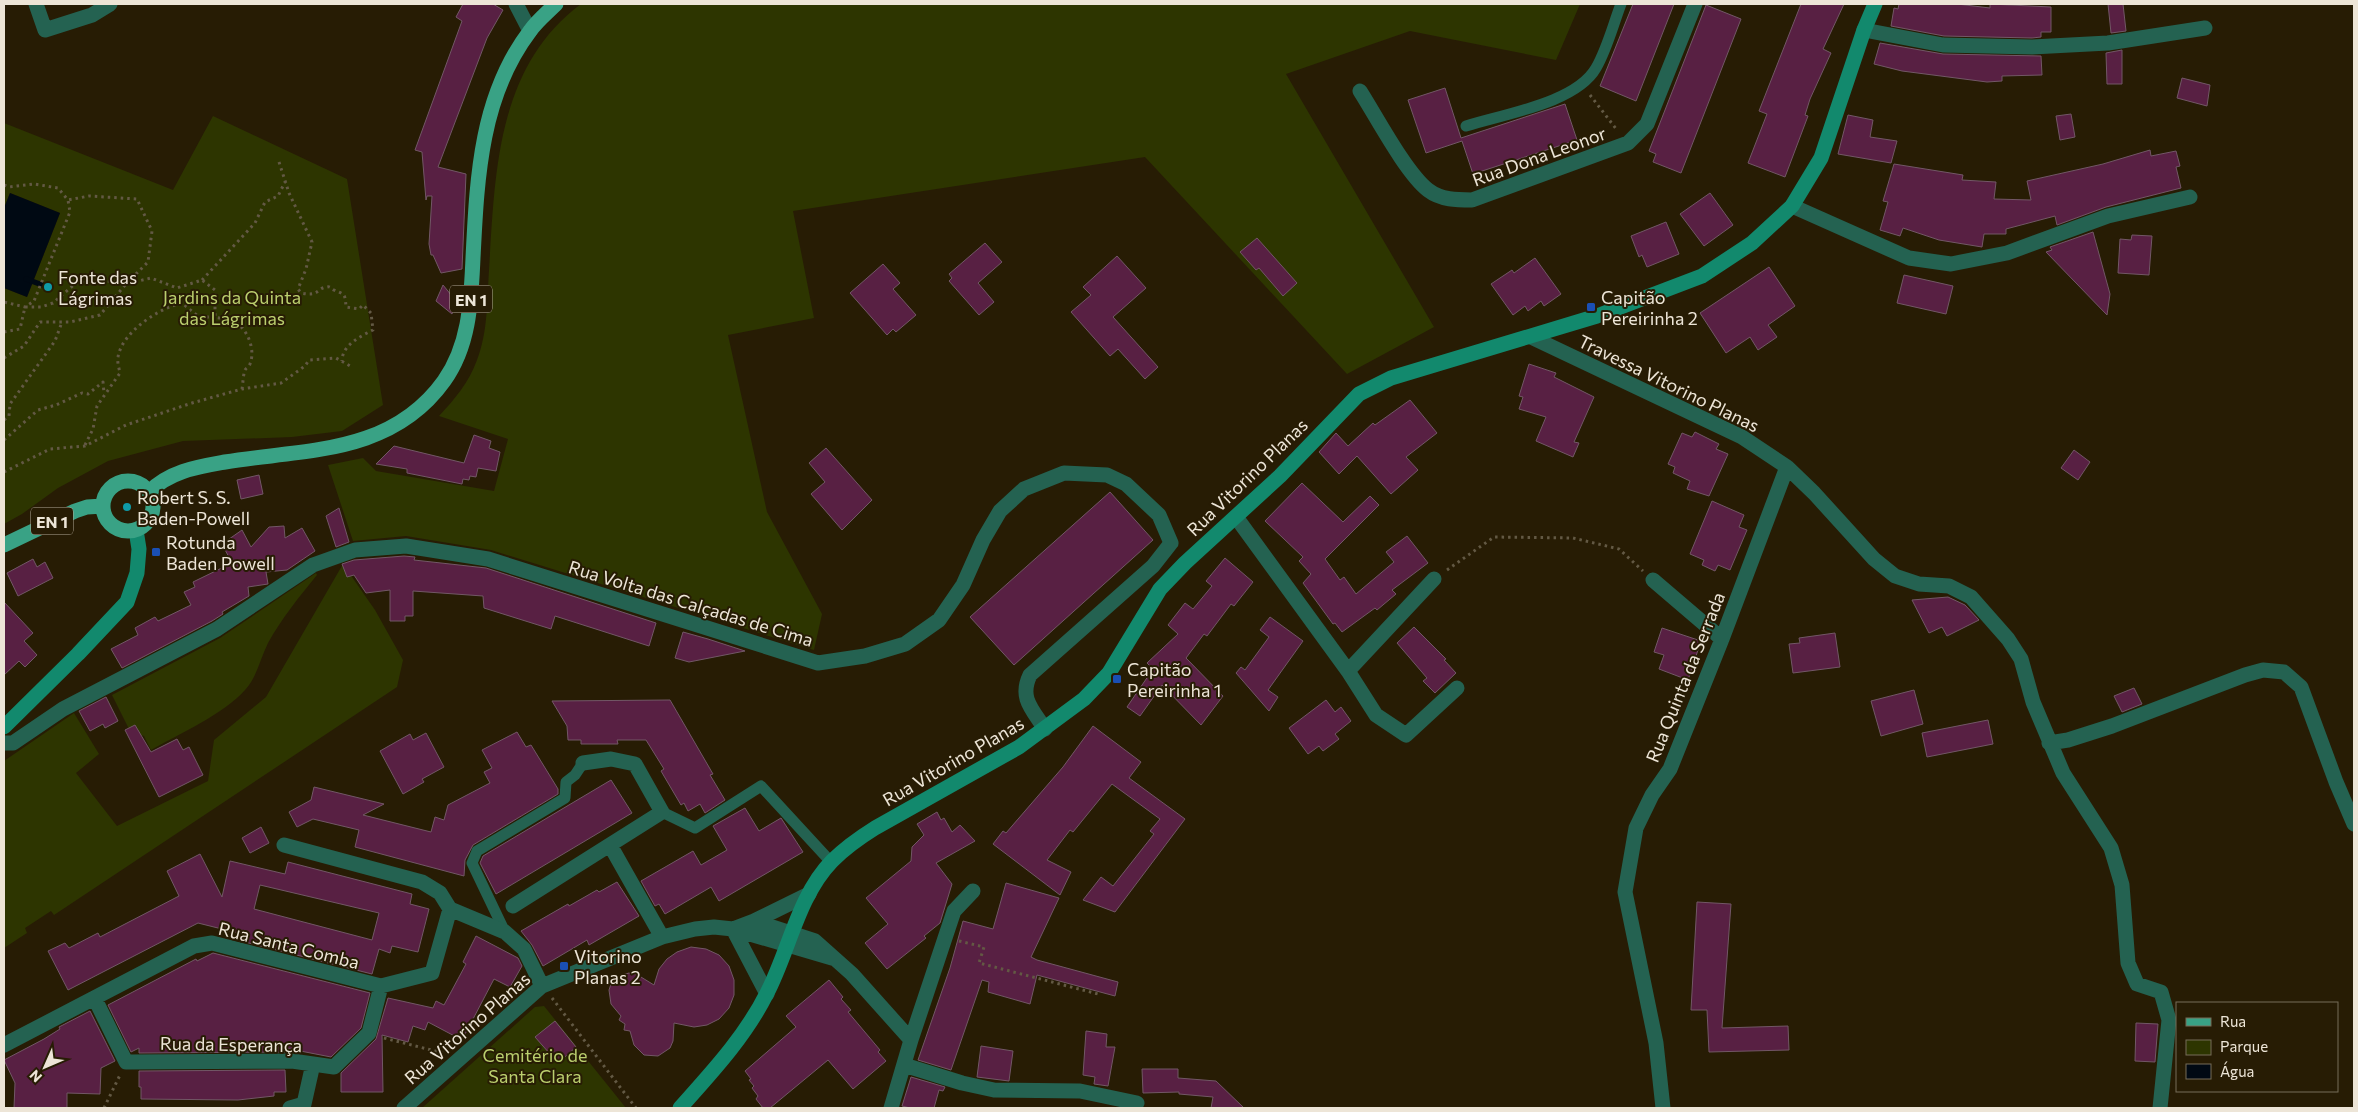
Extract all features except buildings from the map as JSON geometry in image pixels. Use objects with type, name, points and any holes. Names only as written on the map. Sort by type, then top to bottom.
[{"type":"main road","name":"EN 1","points":[[149,492],[165,479],[200,466],[323,450],[363,440],[396,425],[424,404],[444,380],[460,352],[470,311],[479,164],[491,107],[506,68],[530,31],[556,4]]},
{"type":"main road","points":[[122,482],[136,482],[149,492],[153,503],[151,517],[142,527],[136,530],[119,530],[107,520],[103,506],[110,489],[122,482]]},
{"type":"main road","name":"EN 1","points":[[4,545],[76,511],[87,507],[103,506]]},
{"type":"street","points":[[36,4],[45,30],[92,16],[110,4]]},
{"type":"street","points":[[516,4],[530,31]]},
{"type":"street","name":"Rua Dona Leonor","points":[[1360,91],[1416,178],[1422,184],[1429,190],[1448,199],[1472,200],[1628,143],[1647,124],[1695,4]]},
{"type":"street","name":"Rua Vitorino Planas","points":[[680,1108],[731,1051],[767,994],[809,894],[831,862],[853,842],[1019,747],[1084,699],[1109,673],[1160,589],[1185,563],[1280,476],[1360,394],[1390,378],[1597,316],[1702,276],[1752,244],[1792,206],[1821,158],[1864,30],[1875,4]]},
{"type":"street","points":[[1864,30],[1943,45],[2032,47],[2108,43],[2205,28]]},
{"type":"street","points":[[1792,206],[1909,258],[1951,264],[2007,253],[2108,216],[2190,197]]},
{"type":"street","name":"Travessa Vitorino Planas","points":[[1531,337],[1742,436],[1787,467],[1814,493],[1874,559],[1895,576],[1919,584],[1950,586],[1971,597],[2008,639],[2021,659],[2033,702],[2063,773],[2111,848],[2122,885],[2128,962],[2137,984],[2161,992],[2169,1020],[2160,1108]]},
{"type":"street","name":"Rua Quinta da Serrada","points":[[1663,1108],[1656,1042],[1625,892],[1636,828],[1652,795],[1670,769],[1722,639],[1787,467]]},
{"type":"street","name":"Rua Volta das Calçadas de Cima","points":[[4,743],[13,743],[63,709],[217,629],[313,565],[355,550],[406,546],[488,559],[818,663],[866,656],[905,644],[939,620],[963,585],[983,540],[1000,511],[1024,489],[1064,473],[1107,475],[1126,484],[1160,515],[1171,543],[1153,566],[1030,675],[1024,687],[1026,699],[1045,728]]},
{"type":"street","points":[[1236,517],[1348,671],[1376,715],[1406,735],[1456,688]]},
{"type":"street","points":[[4,727],[78,654],[127,602],[137,573],[139,549],[136,530]]},
{"type":"street","points":[[1348,671],[1434,579]]},
{"type":"street","points":[[1653,580],[1722,639]]},
{"type":"street","points":[[2049,743],[2068,740],[2112,726],[2245,675],[2263,670],[2284,672],[2301,687],[2336,782],[2354,824]]},
{"type":"street","points":[[513,906],[662,812],[635,764],[611,759],[583,763]]},
{"type":"street","points":[[610,845],[662,937]]},
{"type":"street","points":[[284,846],[422,882],[440,893],[450,909],[505,932],[524,949],[542,986]]},
{"type":"street","points":[[891,1108],[911,1040],[954,911],[973,890]]},
{"type":"street","name":"Rua Vitorino Planas","points":[[404,1108],[542,986],[662,937],[695,929],[714,927],[733,929],[754,921],[809,894]]},
{"type":"street","name":"Rua Santa Comba","points":[[4,1046],[194,946],[212,943],[381,986],[432,973],[450,909]]},
{"type":"street","points":[[754,921],[790,940],[833,958],[852,974],[911,1040]]},
{"type":"street","points":[[733,929],[790,940]]},
{"type":"street","points":[[733,929],[767,994]]},
{"type":"street","points":[[369,1033],[381,986]]},
{"type":"street","name":"Rua da Esperança","points":[[95,999],[126,1062],[292,1062],[334,1067],[369,1033]]},
{"type":"street","points":[[290,1108],[304,1104],[313,1064]]},
{"type":"street","points":[[904,1065],[962,1083],[994,1090],[1080,1091],[1137,1103]]},
{"type":"lane","points":[[1466,126],[1563,97],[1582,85],[1596,69],[1621,4]]},
{"type":"lane","points":[[505,932],[472,863],[477,851],[565,798],[566,782],[576,775],[583,763]]},
{"type":"lane","points":[[662,812],[695,828],[761,786],[831,862]]},
{"type":"path","points":[[1587,90],[1611,122]]},
{"type":"path","points":[[279,162],[285,182],[312,242],[306,269],[298,289],[301,293],[311,295],[326,286],[330,287],[341,291],[344,295],[346,307],[359,309],[363,305],[371,313],[372,330],[363,332],[344,352],[342,361]]},
{"type":"path","points":[[4,302],[25,307],[42,307],[53,303],[76,283],[102,280],[126,284],[151,278],[177,288],[202,280],[254,225],[265,202],[278,196],[285,182]]},
{"type":"path","points":[[4,184],[9,187],[34,184],[58,188],[68,200],[70,212],[34,301],[25,307],[20,329],[4,332]]},
{"type":"path","points":[[4,358],[24,346],[40,322],[62,322],[100,314],[148,262],[152,231],[137,199],[89,196],[68,200]]},
{"type":"path","points":[[202,280],[215,290],[215,317]]},
{"type":"path","points":[[85,446],[93,429],[98,406],[104,394],[120,373],[117,359],[120,350],[132,330],[167,306],[182,302],[199,317],[230,319],[239,324],[247,334],[250,342],[250,364],[245,370],[242,389]]},
{"type":"path","points":[[4,420],[9,416],[10,404],[55,341],[62,322]]},
{"type":"path","points":[[4,472],[50,449],[85,446],[126,425],[192,403],[242,389],[281,383],[309,360],[336,358],[352,367]]},
{"type":"path","points":[[4,440],[38,410],[56,405],[82,393],[88,394],[102,382],[104,394]]},
{"type":"path","points":[[1434,579],[1494,537],[1574,538],[1619,549],[1653,580]]},
{"type":"path","points":[[946,937],[984,947],[979,963],[1098,994]]},
{"type":"path","points":[[542,986],[636,1108]]},
{"type":"path","points":[[369,1033],[460,1058]]},
{"type":"path","points":[[104,1108],[114,1090]]},
{"type":"green space","points":[[581,4],[1580,4],[1556,60],[1410,31],[1286,74],[1434,327],[1347,374],[1145,157],[793,211],[814,318],[728,335],[767,512],[822,614],[814,650],[491,550],[406,536],[353,541],[328,465],[363,458],[376,471],[494,491],[508,439],[439,416],[466,383],[481,349],[486,316],[498,161],[505,125],[516,91],[532,59],[553,30]]},
{"type":"green space","name":"Jardins da Quinta das Lágrimas","points":[[213,116],[347,179],[383,405],[342,431],[292,437],[183,441],[108,461],[58,488],[22,514],[4,524],[4,288],[27,297],[60,213],[10,193],[4,208],[4,123],[173,190]]},
{"type":"green space","points":[[343,564],[375,610],[403,660],[397,687],[54,915],[51,911],[25,928],[27,933],[4,948],[4,761],[74,713],[99,754],[76,773],[117,826],[208,781],[214,740],[266,697]]},
{"type":"green space","points":[[316,573],[317,575],[273,634],[249,685],[236,699],[188,730],[151,750],[144,736],[130,731],[112,695],[220,638]]},
{"type":"green space","name":"Cemitério de Santa Clara","points":[[544,1006],[626,1108],[422,1108],[535,1007]]},
{"type":"water","points":[[10,193],[60,213],[27,297],[4,288],[4,208]]},
{"type":"waterway","points":[[26,279],[48,287]]},
{"type":"place","name":"Fonte das Lágrimas","points":[[48,287]]},
{"type":"place","name":"Capitão Pereirinha 2","points":[[1591,307]]},
{"type":"place","name":"Robert S. S. Baden-Powell","points":[[127,507]]},
{"type":"place","name":"Rotunda Baden Powell","points":[[156,552]]},
{"type":"place","name":"Capitão Pereirinha 1","points":[[1117,679]]},
{"type":"place","name":"Vitorino Planas 2","points":[[564,966]]}]
